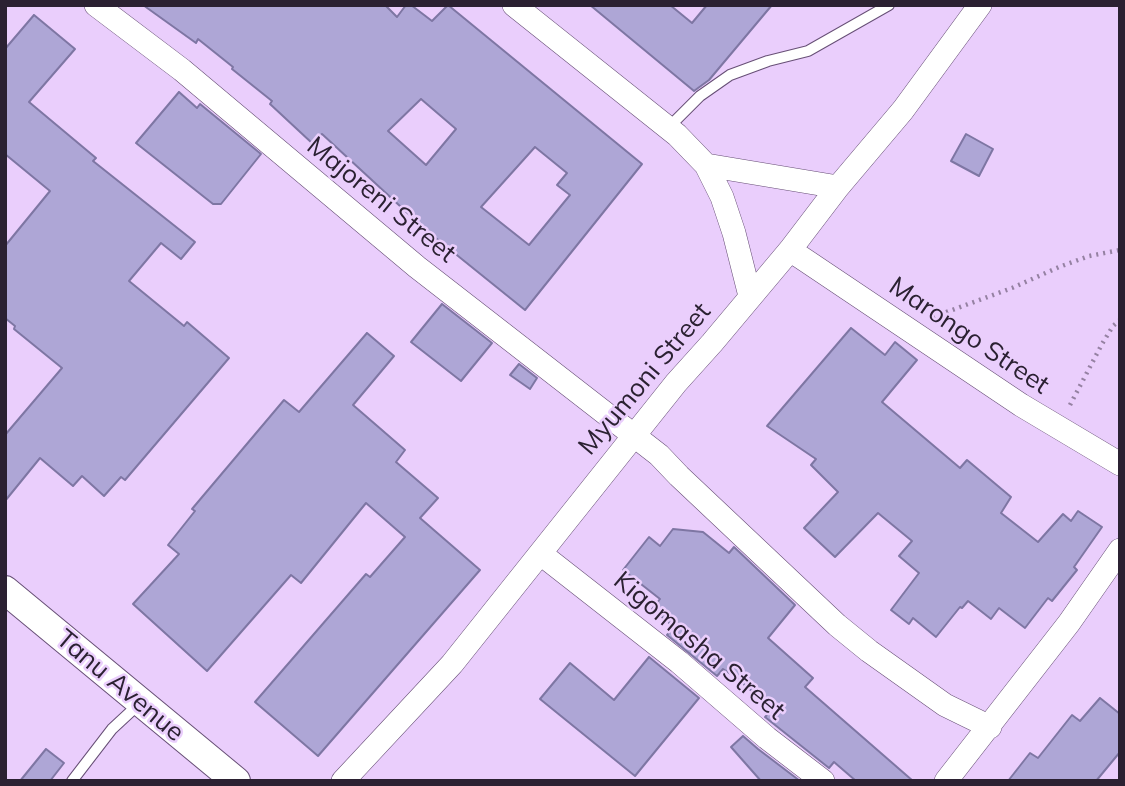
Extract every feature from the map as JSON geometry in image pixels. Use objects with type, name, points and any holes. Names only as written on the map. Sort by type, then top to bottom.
[{"type":"street","name":"Majoreni Street","points":[[96,5],[171,61],[417,267],[659,455],[837,625],[869,651],[945,705],[990,727]]},
{"type":"street","points":[[514,5],[668,128],[706,165],[722,197],[750,296]]},
{"type":"street","name":"Myumoni Street","points":[[343,781],[452,664],[634,435],[790,250],[838,187],[903,110],[980,5]]},
{"type":"street","points":[[706,165],[838,187]]},
{"type":"street","name":"Marongo Street","points":[[790,250],[1021,405],[1120,464]]},
{"type":"street","points":[[946,781],[1069,623],[1120,550]]},
{"type":"street","name":"Kigomasha Street","points":[[541,554],[670,654],[766,738],[822,781]]},
{"type":"street","name":"Tanu Avenue","points":[[5,590],[236,781]]},
{"type":"lane","points":[[668,128],[700,96],[730,75],[768,61],[808,51],[889,5]]},
{"type":"lane","points":[[72,781],[113,729],[140,703]]},
{"type":"path","points":[[902,326],[982,300],[1089,256],[1120,250]]},
{"type":"path","points":[[1060,429],[1088,369],[1113,326],[1120,320]]},
{"type":"building","points":[[143,5],[385,5],[397,17],[406,5],[411,5],[432,21],[448,5],[642,164],[525,310],[427,231],[322,134],[313,144],[270,104],[272,101],[232,69],[233,67],[198,39],[196,43]],"holes":[[[421,99],[456,129],[426,165],[388,131]],[[535,147],[567,173],[557,185],[570,195],[529,245],[481,207]]]},
{"type":"building","points":[[590,5],[670,5],[692,23],[707,5],[772,5],[709,80],[694,91]]},
{"type":"building","points":[[34,15],[75,49],[29,102],[96,158],[93,161],[195,242],[181,259],[161,243],[129,281],[184,326],[187,322],[229,358],[125,480],[121,477],[104,496],[82,476],[73,486],[40,458],[5,501],[5,435],[62,368],[14,329],[15,326],[5,318],[5,246],[50,191],[5,154],[5,49]]},
{"type":"building","points":[[179,92],[197,108],[200,104],[261,154],[221,204],[213,204],[136,143]]},
{"type":"building","points":[[966,134],[993,149],[979,176],[951,161]]},
{"type":"building","points":[[442,304],[492,343],[461,381],[411,342]]},
{"type":"building","points":[[851,328],[885,355],[895,342],[917,360],[882,402],[960,468],[967,460],[1011,497],[1001,513],[1038,542],[1063,514],[1071,521],[1078,511],[1102,527],[1074,567],[1077,570],[1052,601],[1048,598],[1025,628],[999,608],[991,619],[968,601],[936,637],[913,618],[909,624],[891,610],[919,573],[899,556],[912,541],[878,513],[835,557],[804,528],[838,492],[811,465],[816,459],[767,426]]},
{"type":"building","points":[[367,333],[394,356],[353,405],[405,450],[396,462],[438,498],[420,518],[480,570],[318,756],[255,702],[366,574],[370,577],[405,537],[366,503],[301,583],[291,575],[207,671],[133,604],[179,554],[168,545],[195,511],[192,509],[284,400],[299,412]]},
{"type":"building","points":[[519,364],[537,378],[530,389],[510,375]]},
{"type":"building","points":[[673,529],[703,532],[729,553],[734,547],[795,605],[768,638],[813,678],[805,687],[913,781],[856,781],[834,762],[829,768],[765,717],[773,709],[735,677],[723,669],[717,676],[667,635],[674,627],[652,609],[660,599],[623,570],[649,537],[660,546]]},
{"type":"building","points":[[649,657],[699,698],[635,776],[540,699],[570,663],[614,700]]},
{"type":"building","points":[[1100,698],[1120,714],[1120,752],[1096,781],[1008,781],[1030,753],[1038,758],[1072,715],[1080,721]]},
{"type":"building","points":[[743,736],[800,781],[761,781],[731,747]]},
{"type":"building","points":[[46,749],[64,763],[50,781],[20,781]]}]
